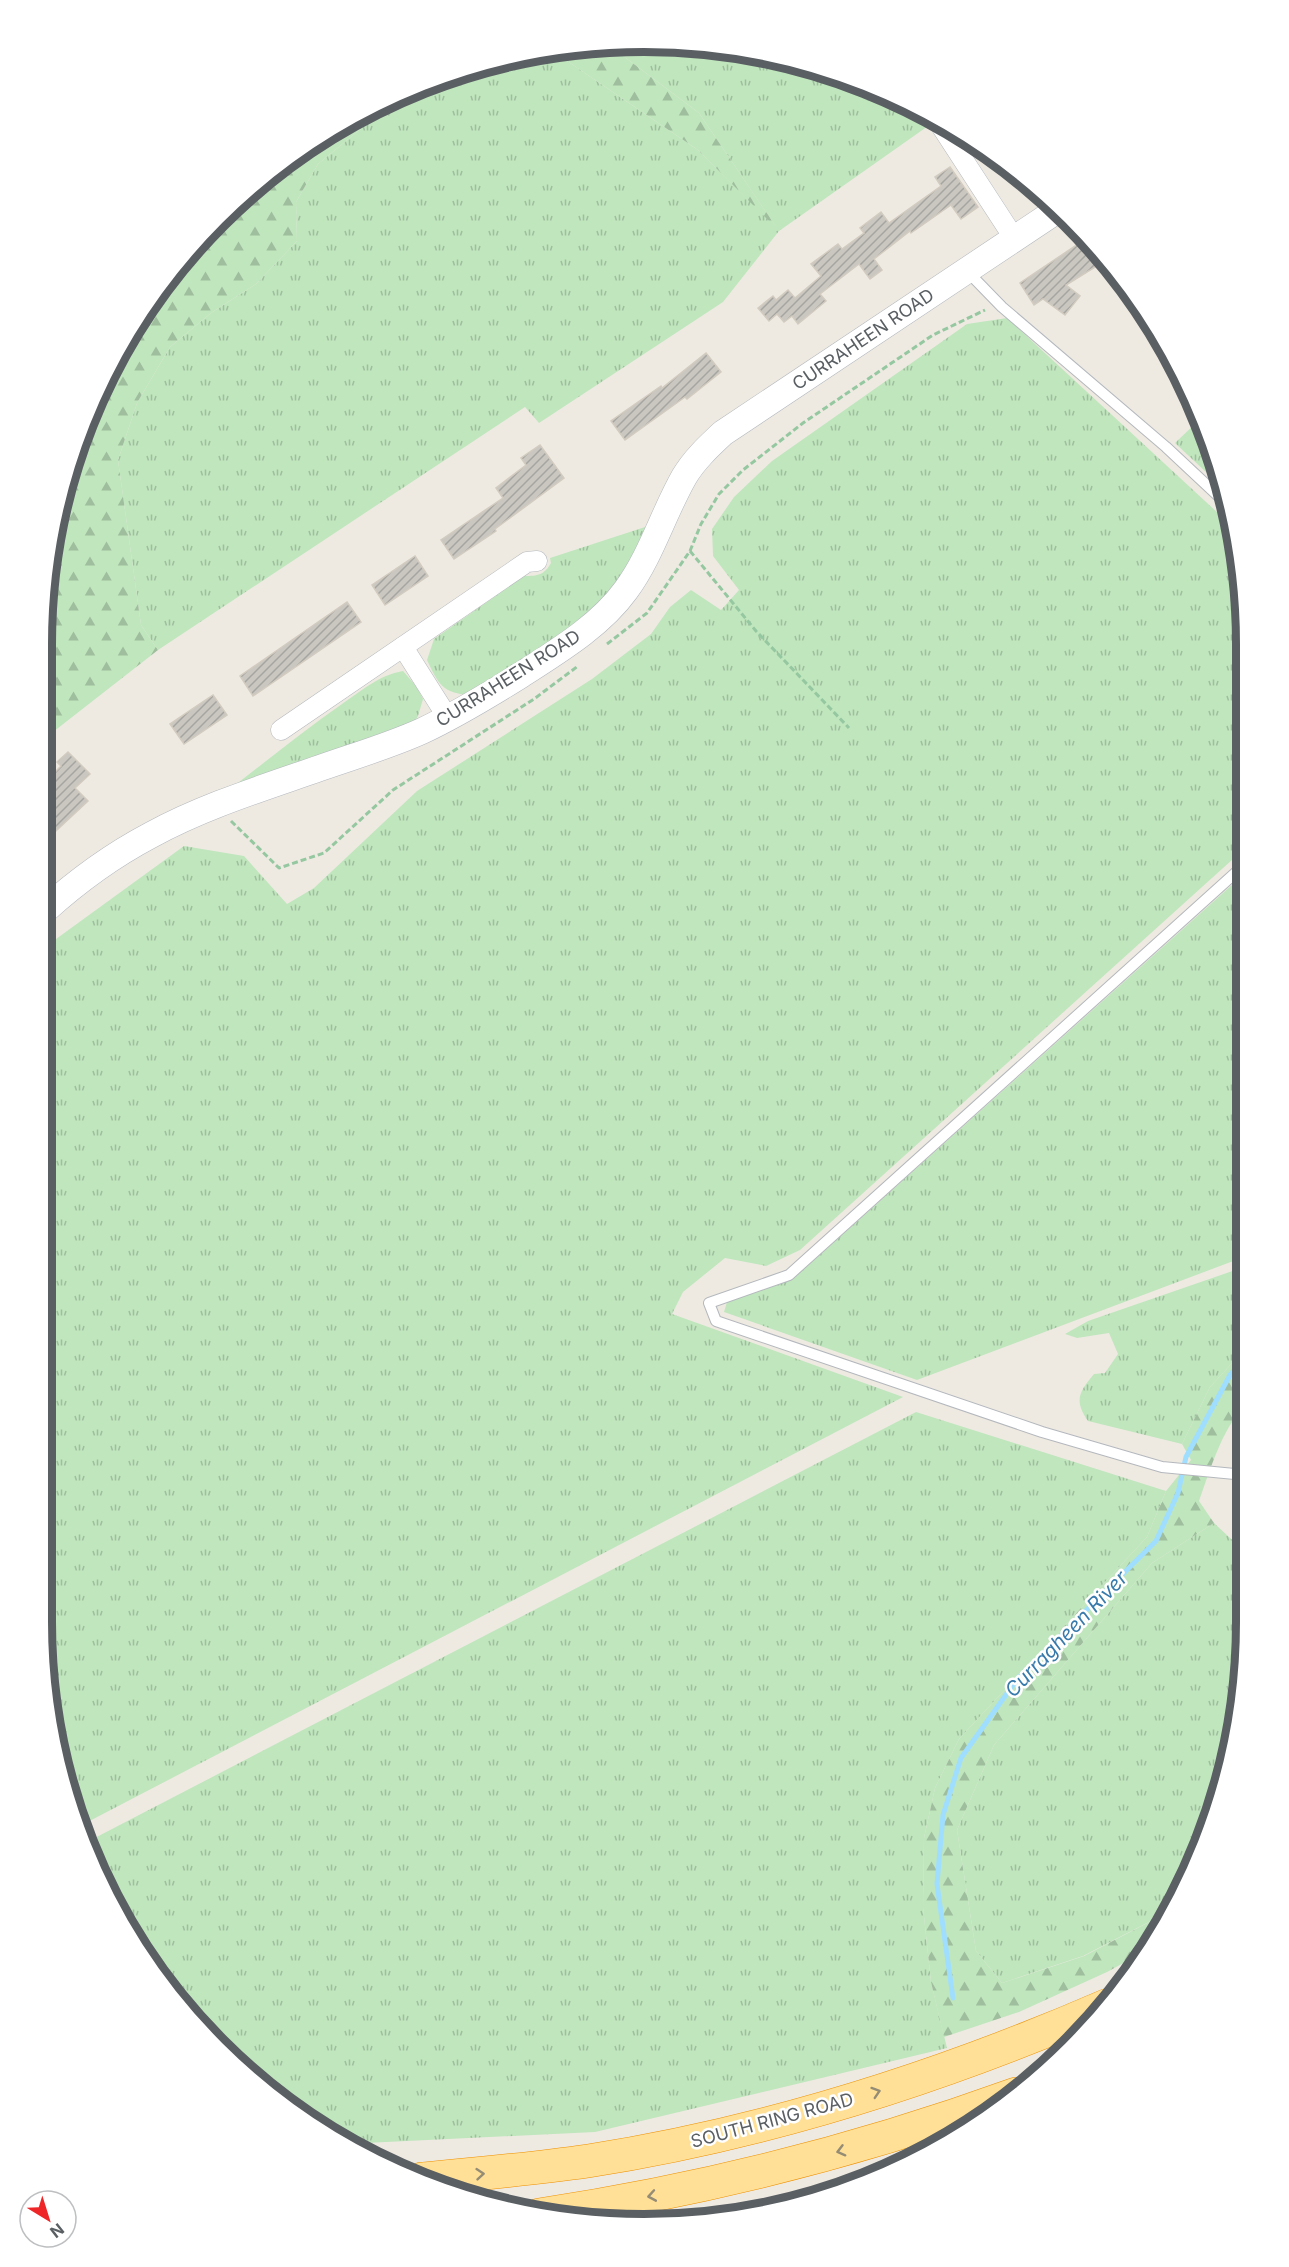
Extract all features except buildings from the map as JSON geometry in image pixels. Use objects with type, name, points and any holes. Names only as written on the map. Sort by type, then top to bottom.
[{"type":"highway","name":"SOUTH RING ROAD","points":[[440,2177],[589,2161],[677,2145],[764,2125],[936,2073],[1091,2012]]},
{"type":"highway","points":[[568,2209],[689,2189],[775,2170],[874,2142],[988,2104]]},
{"type":"street","points":[[948,136],[1014,238]]},
{"type":"street","name":"CURRAHEEN ROAD","points":[[52,904],[107,862],[151,835],[195,814],[270,785],[421,731],[448,718],[522,674],[586,630],[611,610],[627,589],[653,544],[684,477],[701,453],[723,433],[1051,214]]},
{"type":"street","points":[[281,730],[527,561],[537,561]]},
{"type":"street","points":[[403,647],[448,718]]},
{"type":"lane","points":[[966,270],[1002,307],[1166,447],[1217,495]]},
{"type":"lane","points":[[1236,872],[789,1275],[709,1303],[716,1321],[1042,1432],[1162,1467],[1236,1475]]},
{"type":"path","points":[[690,551],[756,631],[849,728]]},
{"type":"green space","points":[[620,53],[683,54],[760,64],[835,84],[871,98],[929,126],[779,231],[723,302],[539,423],[525,407],[158,650],[141,625],[118,460],[137,403],[170,347],[211,313],[256,284],[297,241],[296,202],[318,164],[371,120],[418,98],[491,73],[564,59],[698,150],[776,227],[699,113]]},
{"type":"green space","points":[[620,53],[699,113],[779,231],[698,150],[564,59]]},
{"type":"green space","points":[[371,120],[318,164],[296,202],[297,241],[256,284],[211,313],[170,347],[137,403],[118,460],[141,625],[158,650],[52,733],[52,644],[58,567],[73,491],[98,418],[132,348],[152,316],[199,254],[254,199],[284,175],[316,152]]},
{"type":"green space","points":[[1007,318],[1222,517],[1235,606],[1236,856],[800,1250],[766,1266],[725,1258],[683,1292],[672,1314],[903,1397],[88,1822],[64,1738],[58,1700],[52,1622],[52,943],[184,846],[244,856],[287,904],[314,888],[417,791],[592,679],[651,634],[670,607],[691,590],[721,610],[739,590],[713,556],[712,529],[734,497],[772,461],[967,324]]},
{"type":"green space","points":[[1194,425],[1212,478],[1175,443]]},
{"type":"green space","points":[[645,527],[646,541],[592,615],[471,695],[447,690],[438,681],[427,660],[434,639],[524,576],[537,575],[546,570],[551,563],[550,558]]},
{"type":"green space","points":[[403,671],[416,686],[423,699],[412,726],[226,792],[312,725],[363,689],[386,676]]},
{"type":"green space","points":[[1236,881],[1236,1260],[917,1380],[724,1312],[727,1302],[788,1280],[804,1269]]},
{"type":"green space","points":[[1236,1270],[1236,1359],[1210,1387],[1182,1444],[1088,1421],[1081,1407],[1082,1391],[1094,1374],[1105,1373],[1118,1354],[1109,1333],[1077,1338],[1065,1334],[1088,1321]]},
{"type":"green space","points":[[1236,1359],[1236,1416],[1229,1426],[1212,1463],[1199,1501],[1214,1523],[1152,1563],[994,1745],[957,1830],[976,1951],[1002,1983],[1084,1956],[1157,1918],[1132,1959],[1019,2012],[944,2037],[931,1982],[923,1907],[924,1838],[935,1788],[959,1739],[1147,1537],[1166,1491],[1191,1460],[1182,1444],[1210,1387]]},
{"type":"green space","points":[[916,1412],[1166,1491],[1147,1537],[959,1739],[935,1788],[924,1838],[923,1907],[931,1982],[947,2048],[595,2132],[364,2143],[316,2115],[284,2092],[254,2068],[199,2013],[152,1951],[132,1918],[94,1838]]},
{"type":"green space","points":[[1214,1523],[1236,1544],[1235,1661],[1231,1700],[1225,1738],[1205,1813],[1191,1849],[1157,1918],[1083,1956],[1002,1983],[976,1951],[957,1830],[994,1745],[1152,1563]]},
{"type":"waterway","name":"Curragheen River","points":[[953,1998],[937,1884],[943,1815],[961,1758],[1018,1678],[1156,1541],[1178,1493],[1186,1457],[1230,1375],[1236,1368]]}]
